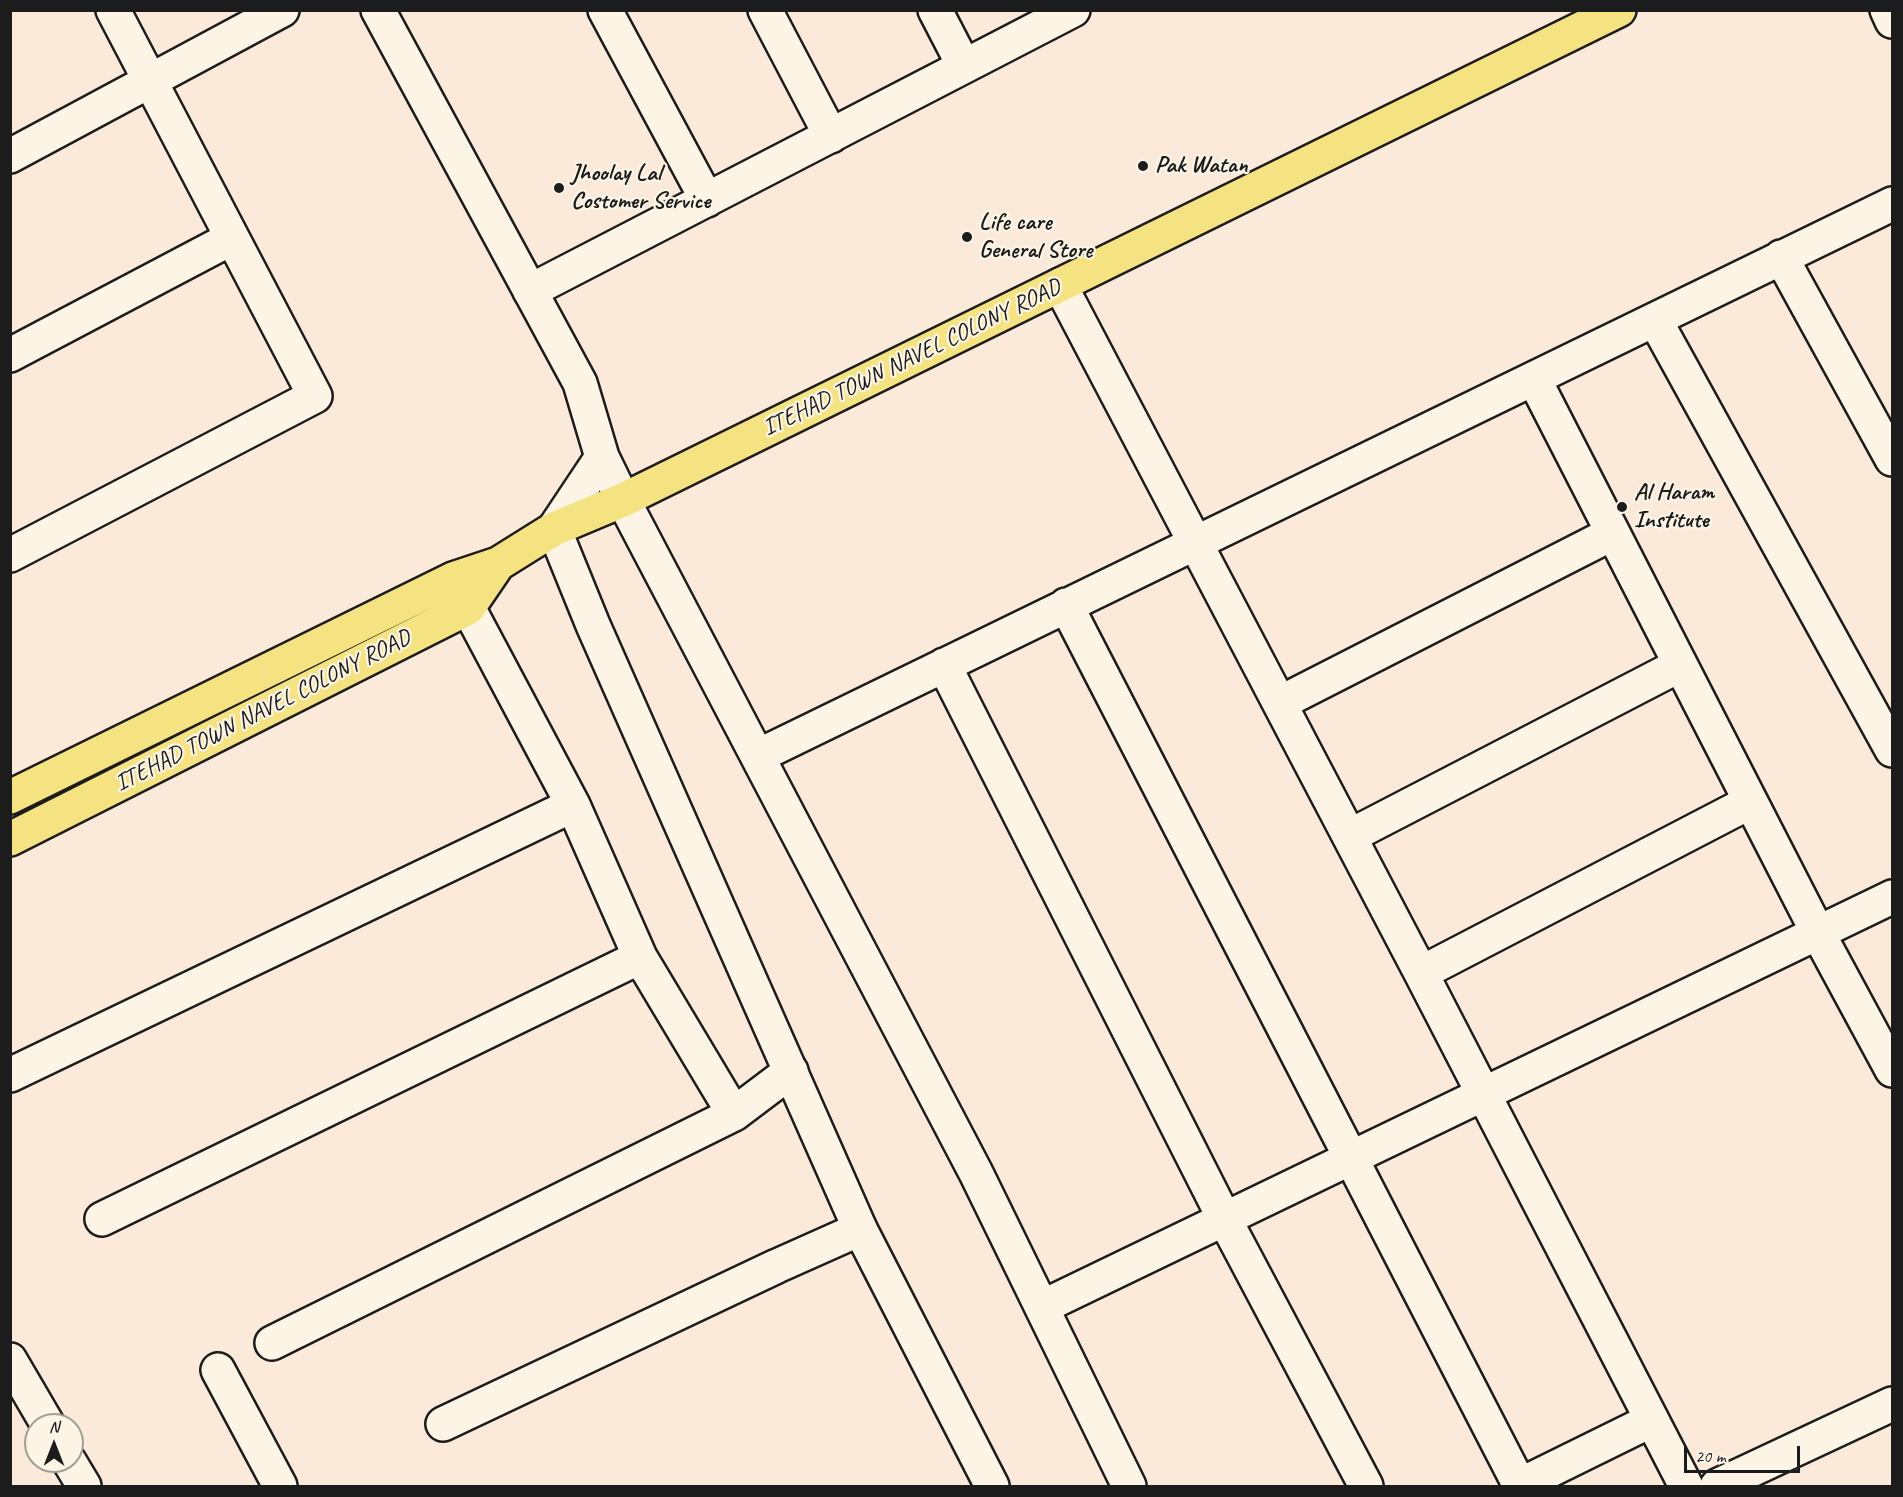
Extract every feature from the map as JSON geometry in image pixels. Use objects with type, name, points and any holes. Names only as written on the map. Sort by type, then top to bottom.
[{"type":"main road","name":"ITEHAD TOWN NAVEL COLONY ROAD","points":[[10,797],[453,579],[498,564],[554,529],[623,500],[1619,10]]},
{"type":"main road","name":"ITEHAD TOWN NAVEL COLONY ROAD","points":[[10,839],[468,608],[498,564]]},
{"type":"street","points":[[10,555],[315,396],[113,10]]},
{"type":"street","points":[[10,156],[282,10]]},
{"type":"street","points":[[378,10],[580,383],[602,457],[623,500],[976,1173],[1129,1486]]},
{"type":"street","points":[[605,10],[707,200]]},
{"type":"street","points":[[765,10],[831,136]]},
{"type":"street","points":[[935,10],[964,66]]},
{"type":"street","points":[[530,291],[1073,10]]},
{"type":"street","points":[[1887,10],[1893,21]]},
{"type":"street","points":[[758,756],[1893,204]]},
{"type":"street","points":[[10,355],[232,238]]},
{"type":"street","points":[[1781,257],[1893,459]]},
{"type":"street","points":[[1060,285],[1350,836],[1686,1486]]},
{"type":"street","points":[[1655,320],[1893,750]]},
{"type":"street","points":[[1534,379],[1818,933],[1893,1070]]},
{"type":"street","points":[[602,457],[554,529],[593,625],[860,1229],[992,1486]]},
{"type":"street","points":[[1280,703],[1612,533]]},
{"type":"street","points":[[453,579],[573,806],[640,957],[734,1114]]},
{"type":"street","points":[[1066,605],[1520,1486],[1652,1420]]},
{"type":"street","points":[[944,665],[1225,1220],[1366,1486]]},
{"type":"street","points":[[1350,836],[1680,665]]},
{"type":"street","points":[[1421,973],[1750,802]]},
{"type":"street","points":[[10,1075],[573,806]]},
{"type":"street","points":[[1042,1307],[1893,897]]},
{"type":"street","points":[[102,1219],[640,957]]},
{"type":"street","points":[[272,1343],[734,1114],[791,1071]]},
{"type":"street","points":[[443,1424],[860,1229]]},
{"type":"street","points":[[10,1360],[41,1413]]},
{"type":"street","points":[[218,1370],[280,1486]]},
{"type":"street","points":[[1717,1486],[1893,1404]]},
{"type":"street","points":[[76,1473],[84,1486]]},
{"type":"place","name":"Pak Watan","points":[[1143,166]]},
{"type":"place","name":"Jhoolay Lal Costomer Service","points":[[559,188]]},
{"type":"place","name":"Life care General Store","points":[[967,237]]},
{"type":"place","name":"Al Haram Institute","points":[[1622,507]]}]
